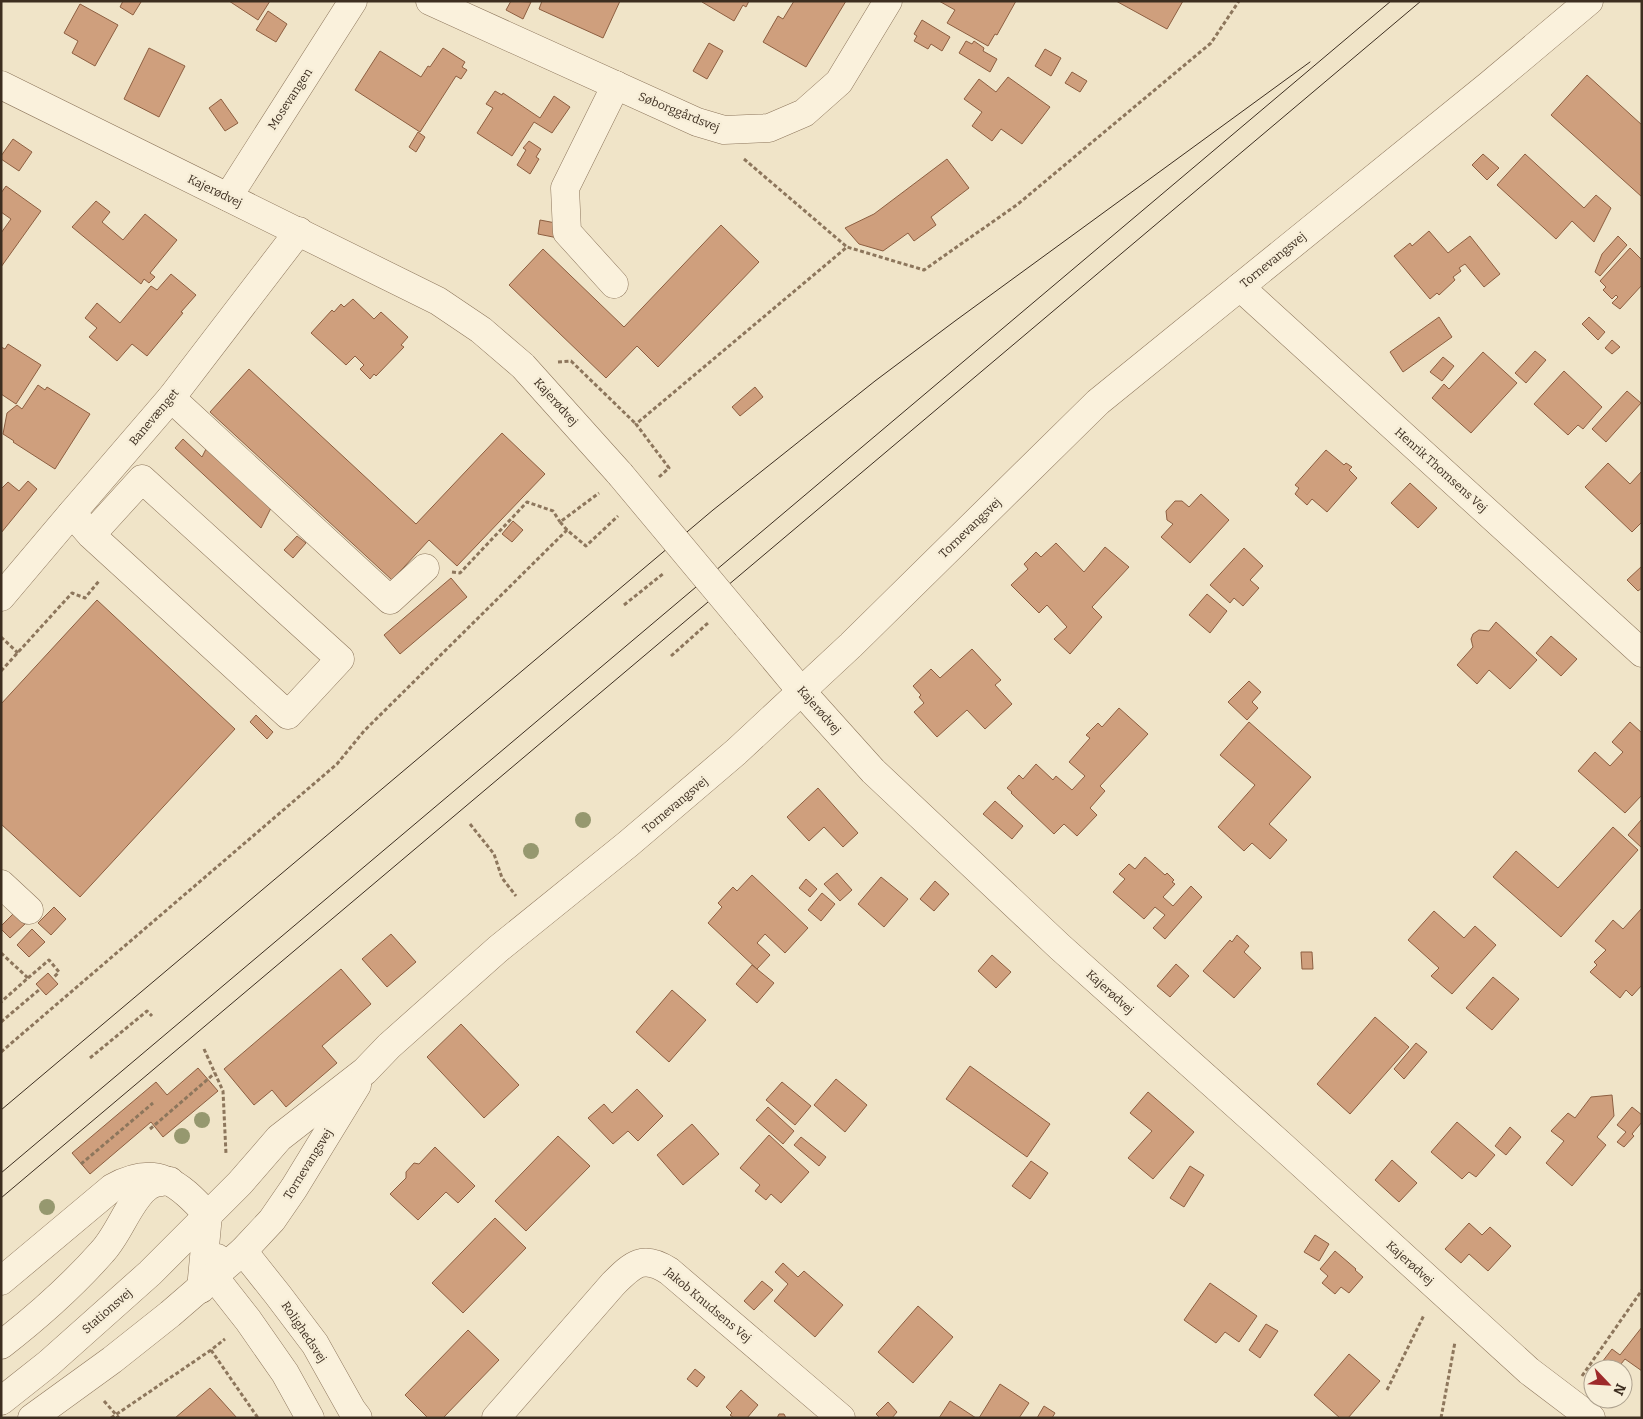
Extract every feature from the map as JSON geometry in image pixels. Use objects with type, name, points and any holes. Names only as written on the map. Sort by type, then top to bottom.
[{"type":"street","name":"Mosevangen","points":[[228,197],[353,1]]},
{"type":"street","name":"Søborggårdsvej","points":[[430,1],[698,122],[724,130],[769,128],[804,113],[839,82],[888,1]]},
{"type":"street","name":"Tornevangsvej","points":[[224,1199],[279,1138],[365,1070],[389,1046],[498,949],[628,844],[736,752],[802,692],[1098,402],[1589,1]]},
{"type":"street","name":"Kajerødvej","points":[[1,85],[438,301],[481,330],[523,366],[620,474],[802,692],[873,771],[1060,947],[1442,1291],[1529,1372],[1592,1418]]},
{"type":"street","points":[[614,284],[567,232],[565,188],[616,85]]},
{"type":"street","name":"Banevænget","points":[[1,597],[171,398],[299,231]]},
{"type":"street","name":"Henrik Thomsens Vej","points":[[1240,287],[1642,653]]},
{"type":"street","points":[[171,398],[390,600],[425,568]]},
{"type":"street","points":[[72,513],[91,535],[117,560],[288,715],[340,659],[142,479],[91,535]]},
{"type":"street","points":[[1,884],[29,910]]},
{"type":"street","name":"Tornevangsvej","points":[[216,1265],[272,1220],[294,1188],[365,1070]]},
{"type":"street","points":[[1,1281],[90,1205],[112,1188],[128,1179],[142,1176],[155,1177],[179,1186],[188,1194],[224,1199],[216,1265],[248,1320],[285,1373],[310,1418]]},
{"type":"street","points":[[1,1345],[62,1293],[102,1252],[117,1233],[134,1203],[145,1189],[156,1182],[170,1182]]},
{"type":"street","name":"Stationsvej","points":[[1,1401],[49,1363],[150,1274],[224,1199]]},
{"type":"street","points":[[166,1257],[216,1265]]},
{"type":"street","name":"Jakob Knudsens Vej","points":[[496,1418],[628,1268],[643,1262],[659,1264],[841,1418]]},
{"type":"street","points":[[32,1418],[112,1360],[216,1265]]},
{"type":"street","name":"Rolighedsvej","points":[[216,1265],[278,1295],[315,1344],[358,1418]]},
{"type":"path","points":[[724,130],[734,151],[847,247]]},
{"type":"path","points":[[523,366],[571,361],[636,424]]},
{"type":"path","points":[[560,522],[598,493]]},
{"type":"path","points":[[425,568],[460,573],[527,502],[553,511],[567,530]]},
{"type":"path","points":[[1,671],[72,593],[85,598],[117,560]]},
{"type":"path","points":[[624,605],[668,569]]},
{"type":"path","points":[[671,656],[712,620]]},
{"type":"path","points":[[1,638],[18,653]]},
{"type":"path","points":[[470,824],[494,854],[502,878],[535,920]]},
{"type":"path","points":[[1,953],[28,978]]},
{"type":"path","points":[[1,1002],[49,960],[59,972],[53,978]]},
{"type":"path","points":[[1,1022],[40,989]]},
{"type":"path","points":[[90,1058],[147,1011],[152,1016]]},
{"type":"path","points":[[204,1049],[223,1091],[226,1171],[224,1199]]},
{"type":"path","points":[[150,1129],[215,1073]]},
{"type":"path","points":[[81,1164],[153,1103]]},
{"type":"path","points":[[1566,1399],[1642,1290]]},
{"type":"path","points":[[1387,1390],[1429,1305],[1442,1291]]},
{"type":"path","points":[[1440,1418],[1458,1326],[1468,1315]]},
{"type":"path","points":[[110,1418],[211,1350],[248,1320]]},
{"type":"path","points":[[211,1350],[258,1418]]},
{"type":"building","points":[[123,1],[141,2],[133,15],[120,7]]},
{"type":"building","points":[[229,1],[270,1],[258,20]]},
{"type":"building","points":[[511,1],[531,2],[523,19],[506,10]]},
{"type":"building","points":[[542,1],[620,1],[603,38],[539,9]]},
{"type":"building","points":[[703,1],[749,1],[746,7],[743,5],[734,21]]},
{"type":"building","points":[[794,1],[846,1],[806,67],[763,42],[778,16],[783,19]]},
{"type":"building","points":[[939,1],[1016,1],[997,35],[995,34],[988,46],[947,23],[955,10]]},
{"type":"building","points":[[1116,1],[1183,1],[1167,29]]},
{"type":"building","points":[[80,4],[118,25],[95,66],[72,53],[78,41],[64,33]]},
{"type":"building","points":[[268,11],[287,24],[276,42],[256,30]]},
{"type":"building","points":[[922,20],[950,37],[942,51],[931,44],[928,49],[914,41],[917,36],[914,34]]},
{"type":"building","points":[[966,41],[972,44],[974,41],[984,48],[983,51],[997,59],[990,72],[959,53]]},
{"type":"building","points":[[709,43],[723,51],[707,79],[693,71]]},
{"type":"building","points":[[149,48],[185,66],[159,117],[124,99]]},
{"type":"building","points":[[443,48],[465,62],[462,67],[467,70],[461,79],[456,76],[420,132],[355,90],[380,51],[421,77]]},
{"type":"building","points":[[1045,49],[1061,58],[1051,76],[1035,66]]},
{"type":"building","points":[[1072,72],[1087,81],[1080,92],[1065,83]]},
{"type":"building","points":[[1587,75],[1642,125],[1642,197],[1551,115]]},
{"type":"building","points":[[1008,77],[1050,107],[1022,144],[1001,129],[992,141],[972,126],[982,112],[964,99],[979,79],[996,92]]},
{"type":"building","points":[[495,91],[502,95],[503,93],[540,118],[554,96],[570,107],[552,133],[534,122],[512,156],[477,133],[493,108],[486,104]]},
{"type":"building","points":[[221,99],[238,123],[225,131],[209,108]]},
{"type":"building","points":[[418,132],[425,137],[416,152],[409,147]]},
{"type":"building","points":[[13,139],[32,152],[19,171],[1,159],[1,156]]},
{"type":"building","points":[[529,141],[541,149],[536,157],[539,159],[530,174],[517,165],[526,150],[523,148]]},
{"type":"building","points":[[1483,154],[1499,168],[1487,180],[1472,165]]},
{"type":"building","points":[[1525,154],[1584,208],[1596,195],[1611,208],[1594,242],[1572,221],[1556,239],[1497,185]]},
{"type":"building","points":[[947,159],[969,188],[931,217],[936,225],[914,241],[908,233],[883,251],[859,244],[845,228],[874,214]]},
{"type":"building","points":[[6,186],[41,211],[1,267],[1,233],[11,219],[1,212],[1,193]]},
{"type":"building","points":[[96,201],[110,212],[102,222],[123,240],[145,214],[177,240],[150,273],[155,277],[149,283],[144,279],[141,284],[72,227]]},
{"type":"building","points":[[540,220],[561,224],[558,238],[538,234]]},
{"type":"building","points":[[721,225],[759,262],[658,367],[637,346],[606,378],[509,285],[543,249],[624,327]]},
{"type":"building","points":[[1429,231],[1448,253],[1470,236],[1500,274],[1484,287],[1465,264],[1459,268],[1461,271],[1453,277],[1455,280],[1439,295],[1437,293],[1430,299],[1394,256],[1410,243],[1412,246]]},
{"type":"building","points":[[1618,236],[1627,245],[1600,276],[1595,272],[1602,254]]},
{"type":"building","points":[[1630,248],[1642,260],[1642,285],[1620,309],[1612,303],[1618,297],[1616,295],[1612,299],[1603,290],[1606,287],[1600,281]]},
{"type":"building","points":[[171,274],[196,295],[147,356],[132,344],[117,361],[89,337],[97,328],[85,318],[97,303],[120,323],[151,286],[157,290]]},
{"type":"building","points":[[353,299],[374,319],[381,312],[408,337],[401,345],[404,347],[376,376],[374,374],[370,379],[360,369],[364,365],[355,356],[346,365],[311,333],[332,310],[334,312],[341,304],[344,307]]},
{"type":"building","points":[[1439,317],[1452,337],[1403,372],[1390,352]]},
{"type":"building","points":[[1589,317],[1605,332],[1598,340],[1582,324]]},
{"type":"building","points":[[1612,340],[1620,347],[1612,354],[1605,348]]},
{"type":"building","points":[[8,344],[41,365],[16,404],[1,394],[1,347],[5,349]]},
{"type":"building","points":[[1535,351],[1546,360],[1526,383],[1515,373]]},
{"type":"building","points":[[1483,352],[1517,383],[1471,433],[1432,398],[1444,384],[1449,389]]},
{"type":"building","points":[[1443,357],[1454,366],[1442,381],[1430,372]]},
{"type":"building","points":[[249,369],[416,524],[502,433],[545,474],[457,566],[429,540],[392,580],[210,412]]},
{"type":"building","points":[[1564,371],[1602,407],[1583,429],[1578,425],[1568,435],[1534,404]]},
{"type":"building","points":[[38,385],[45,390],[47,387],[90,414],[55,469],[3,434],[7,413],[17,405],[22,409]]},
{"type":"building","points":[[755,387],[763,397],[740,416],[732,407]]},
{"type":"building","points":[[1627,391],[1641,403],[1606,442],[1592,429]]},
{"type":"building","points":[[183,439],[202,457],[208,445],[272,506],[261,528],[175,448]]},
{"type":"building","points":[[1326,450],[1344,465],[1346,463],[1352,467],[1349,470],[1357,478],[1327,512],[1312,499],[1307,505],[1295,494],[1299,488],[1295,485]]},
{"type":"building","points":[[1608,463],[1630,484],[1642,471],[1642,522],[1632,532],[1585,487]]},
{"type":"building","points":[[28,481],[37,489],[1,533],[1,489],[8,482],[19,491]]},
{"type":"building","points":[[1410,483],[1437,508],[1418,528],[1391,503]]},
{"type":"building","points":[[1201,494],[1229,520],[1190,563],[1161,537],[1173,524],[1167,520],[1166,511],[1175,501],[1182,501],[1189,507]]},
{"type":"building","points":[[513,521],[523,530],[512,542],[502,534]]},
{"type":"building","points":[[297,536],[306,543],[293,558],[284,550]]},
{"type":"building","points":[[1056,543],[1084,572],[1105,547],[1129,567],[1092,607],[1102,617],[1070,654],[1054,639],[1067,627],[1047,605],[1039,613],[1011,585],[1028,569],[1024,564],[1036,552],[1041,557]]},
{"type":"building","points":[[1244,548],[1263,566],[1250,580],[1259,588],[1243,606],[1234,598],[1230,603],[1210,585]]},
{"type":"building","points":[[1642,566],[1642,588],[1638,591],[1627,580]]},
{"type":"building","points":[[451,578],[467,597],[400,654],[384,635]]},
{"type":"building","points":[[1207,594],[1227,611],[1210,633],[1189,615]]},
{"type":"building","points":[[97,600],[235,729],[80,897],[1,824],[1,704]]},
{"type":"building","points":[[1496,622],[1537,660],[1510,689],[1489,670],[1477,684],[1457,665],[1473,647],[1471,639],[1473,634],[1479,630],[1489,631]]},
{"type":"building","points":[[1551,636],[1577,659],[1561,676],[1536,653]]},
{"type":"building","points":[[972,649],[1001,680],[995,685],[1012,704],[985,729],[967,710],[937,737],[914,712],[924,703],[919,697],[921,695],[913,686],[931,669],[940,678]]},
{"type":"building","points":[[1249,681],[1261,692],[1252,702],[1258,708],[1247,720],[1228,702]]},
{"type":"building","points":[[1119,708],[1148,734],[1100,786],[1105,791],[1090,808],[1097,815],[1077,836],[1064,824],[1054,834],[1007,788],[1019,775],[1023,779],[1036,764],[1053,780],[1056,776],[1072,790],[1085,776],[1069,762],[1090,738],[1086,735],[1098,723],[1102,727]]},
{"type":"building","points":[[256,715],[273,732],[267,739],[250,722]]},
{"type":"building","points":[[1249,722],[1311,777],[1269,824],[1287,840],[1270,859],[1252,843],[1244,851],[1218,827],[1255,785],[1220,755]]},
{"type":"building","points":[[1630,722],[1642,733],[1642,795],[1625,813],[1578,771],[1595,752],[1610,766],[1623,752],[1612,742]]},
{"type":"building","points":[[818,788],[858,833],[843,847],[824,827],[809,841],[787,817]]},
{"type":"building","points":[[995,801],[1023,826],[1012,839],[983,814]]},
{"type":"building","points":[[1642,819],[1642,848],[1628,835]]},
{"type":"building","points":[[1613,827],[1638,850],[1561,937],[1493,877],[1516,851],[1558,888]]},
{"type":"building","points":[[1145,857],[1165,875],[1167,873],[1174,880],[1172,882],[1175,884],[1163,897],[1173,906],[1191,886],[1202,897],[1165,939],[1153,928],[1165,915],[1155,907],[1144,919],[1113,892],[1125,879],[1119,874],[1129,864],[1135,869]]},
{"type":"building","points":[[837,873],[852,890],[840,901],[824,884]]},
{"type":"building","points":[[752,875],[808,928],[785,953],[765,934],[757,943],[770,955],[757,969],[708,923],[722,907],[718,903],[733,887],[737,891]]},
{"type":"building","points":[[881,877],[908,899],[884,927],[858,904]]},
{"type":"building","points":[[806,879],[817,889],[810,897],[799,888]]},
{"type":"building","points":[[935,881],[949,894],[934,911],[920,899]]},
{"type":"building","points":[[822,893],[835,904],[821,921],[808,910]]},
{"type":"building","points":[[54,907],[66,919],[51,935],[38,923]]},
{"type":"building","points":[[1642,908],[1642,985],[1632,996],[1626,990],[1620,998],[1590,972],[1597,965],[1594,962],[1606,950],[1595,941],[1613,920],[1623,929]]},
{"type":"building","points":[[1434,911],[1464,938],[1475,926],[1496,945],[1452,994],[1431,976],[1439,968],[1408,940]]},
{"type":"building","points":[[15,912],[26,923],[10,938],[1,929],[1,926]]},
{"type":"building","points":[[32,929],[45,942],[29,957],[17,945]]},
{"type":"building","points":[[391,934],[416,962],[387,987],[362,959]]},
{"type":"building","points":[[1237,935],[1249,946],[1244,952],[1261,968],[1234,998],[1203,971],[1230,940],[1232,942]]},
{"type":"building","points":[[1301,952],[1312,952],[1313,969],[1302,969]]},
{"type":"building","points":[[992,955],[1011,972],[996,988],[978,971]]},
{"type":"building","points":[[1176,964],[1189,976],[1170,997],[1157,986]]},
{"type":"building","points":[[752,965],[774,983],[757,1003],[736,984]]},
{"type":"building","points":[[341,969],[371,1004],[322,1046],[337,1063],[286,1107],[272,1090],[254,1105],[224,1069]]},
{"type":"building","points":[[48,973],[58,984],[46,995],[36,984]]},
{"type":"building","points":[[1493,977],[1519,999],[1492,1030],[1466,1008]]},
{"type":"building","points":[[672,990],[706,1020],[669,1062],[636,1032]]},
{"type":"building","points":[[1375,1017],[1409,1047],[1350,1114],[1317,1084]]},
{"type":"building","points":[[461,1024],[519,1085],[484,1118],[427,1057]]},
{"type":"building","points":[[1416,1043],[1427,1052],[1404,1079],[1394,1069]]},
{"type":"building","points":[[970,1066],[1050,1124],[1027,1157],[946,1099]]},
{"type":"building","points":[[198,1068],[218,1091],[163,1137],[151,1122],[90,1174],[72,1153],[156,1082],[167,1095]]},
{"type":"building","points":[[836,1079],[867,1105],[845,1132],[814,1105]]},
{"type":"building","points":[[782,1082],[811,1106],[795,1125],[766,1100]]},
{"type":"building","points":[[637,1089],[663,1116],[638,1141],[628,1131],[613,1144],[588,1118],[604,1104],[612,1113]]},
{"type":"building","points":[[1148,1092],[1194,1132],[1153,1179],[1128,1158],[1152,1131],[1130,1113]]},
{"type":"building","points":[[1612,1095],[1614,1116],[1597,1137],[1606,1145],[1572,1186],[1546,1163],[1564,1141],[1551,1131],[1568,1113],[1575,1118],[1591,1097]]},
{"type":"building","points":[[768,1107],[794,1131],[783,1144],[756,1120]]},
{"type":"building","points":[[1632,1107],[1642,1115],[1642,1122],[1632,1134],[1634,1136],[1624,1147],[1617,1142],[1626,1132],[1617,1125]]},
{"type":"building","points":[[1457,1122],[1495,1155],[1476,1177],[1469,1172],[1462,1179],[1431,1152]]},
{"type":"building","points":[[692,1124],[719,1154],[683,1185],[657,1155]]},
{"type":"building","points":[[1510,1127],[1521,1137],[1506,1155],[1495,1146]]},
{"type":"building","points":[[769,1135],[809,1172],[781,1203],[771,1194],[766,1200],[755,1191],[760,1185],[740,1168]]},
{"type":"building","points":[[558,1136],[590,1166],[526,1231],[495,1201]]},
{"type":"building","points":[[801,1137],[826,1157],[819,1166],[794,1145]]},
{"type":"building","points":[[435,1147],[475,1186],[458,1203],[446,1192],[418,1220],[390,1194],[406,1178],[406,1172],[414,1163],[419,1164]]},
{"type":"building","points":[[1392,1160],[1417,1183],[1399,1202],[1375,1180]]},
{"type":"building","points":[[1031,1161],[1048,1173],[1030,1199],[1012,1186]]},
{"type":"building","points":[[1190,1166],[1204,1175],[1184,1207],[1170,1198]]},
{"type":"building","points":[[495,1218],[526,1248],[463,1313],[432,1283]]},
{"type":"building","points":[[1469,1223],[1482,1235],[1490,1227],[1511,1246],[1488,1271],[1469,1254],[1461,1263],[1445,1249]]},
{"type":"building","points":[[1315,1235],[1329,1244],[1319,1261],[1304,1252]]},
{"type":"building","points":[[1335,1251],[1363,1277],[1349,1293],[1341,1287],[1335,1294],[1322,1283],[1328,1276],[1320,1269]]},
{"type":"building","points":[[783,1263],[798,1277],[804,1271],[843,1305],[815,1337],[774,1301],[788,1284],[775,1272]]},
{"type":"building","points":[[762,1281],[773,1290],[754,1310],[744,1301]]},
{"type":"building","points":[[1210,1283],[1257,1316],[1239,1342],[1225,1332],[1216,1343],[1184,1320]]},
{"type":"building","points":[[918,1306],[953,1337],[913,1383],[878,1352]]},
{"type":"building","points":[[1266,1324],[1278,1331],[1260,1358],[1249,1350]]},
{"type":"building","points":[[1642,1327],[1642,1371],[1633,1365],[1633,1359],[1604,1359],[1612,1349],[1620,1355]]},
{"type":"building","points":[[468,1330],[499,1360],[443,1418],[428,1418],[405,1395]]},
{"type":"building","points":[[1349,1354],[1380,1381],[1348,1418],[1340,1418],[1314,1395]]},
{"type":"building","points":[[695,1369],[705,1377],[697,1387],[687,1379]]},
{"type":"building","points":[[1000,1384],[1029,1403],[1019,1418],[979,1418]]},
{"type":"building","points":[[210,1388],[237,1418],[175,1418]]},
{"type":"building","points":[[741,1390],[758,1405],[747,1418],[734,1418],[726,1407]]},
{"type":"building","points":[[950,1401],[976,1418],[939,1418]]},
{"type":"building","points":[[888,1402],[897,1412],[892,1418],[880,1418],[876,1414]]},
{"type":"building","points":[[1044,1406],[1055,1413],[1052,1418],[1037,1418]]},
{"type":"building","points":[[779,1414],[784,1414],[786,1418],[777,1418]]},
{"type":"tram line","points":[[1,1173],[1391,1]]},
{"type":"tram line","points":[[1,1198],[1421,1]]},
{"type":"tram line","points":[[1,1110],[713,510],[875,381],[1310,62]]}]
